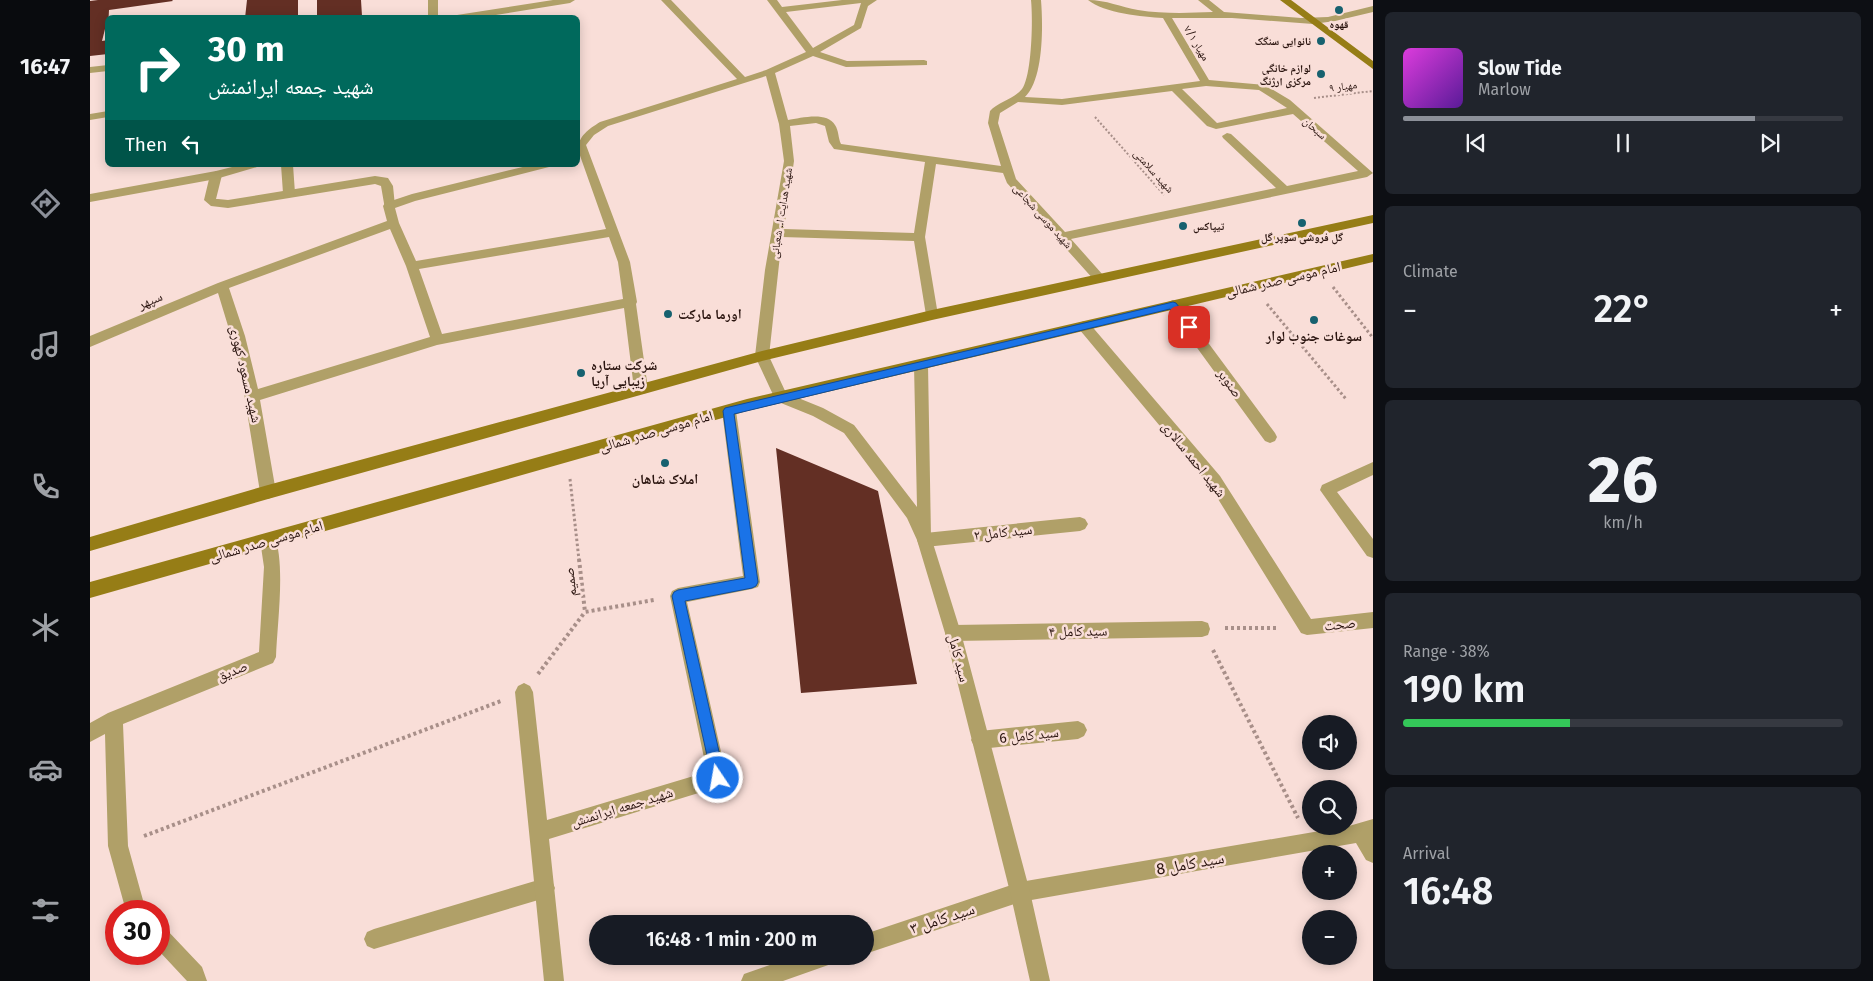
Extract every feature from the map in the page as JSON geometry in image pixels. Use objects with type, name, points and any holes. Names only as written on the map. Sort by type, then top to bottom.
[{"type":"main road","points":[[1285,0],[1373,66]]},
{"type":"main road","points":[[90,544],[268,492],[762,356],[932,315],[1373,219]]},
{"type":"main road","name":"امام موسی صدر شمالی","points":[[90,590],[781,397],[1373,258]]},
{"type":"street","points":[[432,15],[433,0]]},
{"type":"street","points":[[476,15],[570,0]]},
{"type":"street","points":[[666,0],[743,80]]},
{"type":"street","points":[[772,0],[812,53],[846,64],[924,63]]},
{"type":"street","points":[[779,10],[865,0]]},
{"type":"street","points":[[642,389],[624,262],[614,232],[581,156],[581,146],[590,133],[604,124],[770,72],[812,53],[858,26],[864,5],[872,0]]},
{"type":"street","name":"شهید موسی شجاعی","points":[[1036,0],[1038,15],[1032,76],[1028,88],[1016,99],[996,111],[993,122],[1011,180],[1099,278]]},
{"type":"street","points":[[1093,0],[1124,11],[1166,16],[1222,15],[1314,21],[1369,10]]},
{"type":"street","points":[[1203,0],[1222,15]]},
{"type":"street","points":[[1355,0],[1369,10]]},
{"type":"street","name":"مهیار ۷/۱","points":[[1166,16],[1206,83]]},
{"type":"street","points":[[90,70],[105,68]]},
{"type":"street","name":"شهید هدایت ا.. شعبانی","points":[[762,356],[777,232],[789,161],[784,124],[770,72]]},
{"type":"street","points":[[1016,99],[1062,102],[1206,83]]},
{"type":"street","name":"سبحان","points":[[1206,83],[1261,87],[1286,102],[1367,173],[1285,190]]},
{"type":"street","points":[[1174,86],[1211,124],[1216,126],[1295,110]]},
{"type":"street","points":[[90,117],[105,114]]},
{"type":"street","points":[[784,124],[818,119],[826,120],[830,124],[834,143],[838,147],[1008,170]]},
{"type":"street","points":[[1227,136],[1285,190]]},
{"type":"street","points":[[931,160],[919,238],[932,315]]},
{"type":"street","points":[[90,198],[216,175],[246,167]]},
{"type":"street","points":[[287,167],[289,193]]},
{"type":"street","points":[[389,206],[412,198],[536,167]]},
{"type":"street","points":[[216,175],[210,200],[215,204],[228,204],[376,180],[384,181],[387,186],[393,223],[412,266],[437,340]]},
{"type":"street","points":[[1061,236],[1285,190]]},
{"type":"street","name":"سپهر","points":[[90,342],[222,286],[393,223]]},
{"type":"street","points":[[412,266],[614,232]]},
{"type":"street","points":[[777,232],[919,238]]},
{"type":"street","name":"شهید مسعود کهوری","points":[[222,286],[230,307],[254,396],[268,492]]},
{"type":"street","points":[[254,396],[437,340],[630,302]]},
{"type":"street","name":"صنوبر","points":[[1173,305],[1270,437]]},
{"type":"street","name":"شهید احمد سالاری","points":[[1084,326],[1215,481],[1307,627]]},
{"type":"street","points":[[762,356],[781,397]]},
{"type":"street","points":[[921,364],[926,540]]},
{"type":"street","name":"سید کامل","points":[[781,397],[818,412],[849,429],[912,513],[926,540],[953,633],[1020,892],[1040,981]]},
{"type":"street","points":[[678,596],[752,582],[729,411]]},
{"type":"street","points":[[1373,468],[1327,490],[1373,551]]},
{"type":"street","name":"سید کامل ۲","points":[[926,540],[1080,524]]},
{"type":"street","name":"صدیق","points":[[90,733],[114,720],[267,657],[272,567],[268,540]]},
{"type":"street","name":"شهید جمعه ایرانمنش","points":[[540,832],[718,778],[678,596]]},
{"type":"street","name":"صحت","points":[[1307,627],[1373,620]]},
{"type":"street","name":"سید کامل ۴","points":[[953,633],[1202,629]]},
{"type":"street","points":[[524,692],[554,981]]},
{"type":"street","points":[[114,720],[118,846],[133,900]]},
{"type":"street","name":"سید کامل 6","points":[[980,740],[1078,730]]},
{"type":"street","points":[[1367,831],[1373,853]]},
{"type":"street","name":"سید کامل 8","points":[[1020,892],[1367,831]]},
{"type":"street","points":[[374,939],[545,888]]},
{"type":"street","name":"سید کامل ۳","points":[[874,941],[1020,892]]},
{"type":"street","points":[[170,948],[195,974],[197,981]]},
{"type":"street","points":[[751,981],[799,965]]},
{"type":"path","name":"مهیار ۹","points":[[1286,102],[1373,91]]},
{"type":"path","name":"شهید سلامتی","points":[[1079,100],[1180,213]]},
{"type":"path","points":[[1320,271],[1373,338]]},
{"type":"path","points":[[1252,286],[1346,399]]},
{"type":"path","name":"صمیم","points":[[567,456],[585,612],[678,596]]},
{"type":"path","points":[[118,846],[524,692],[585,612]]},
{"type":"path","points":[[1307,627],[1202,629],[1311,842]]},
{"type":"building","points":[[247,0],[298,0],[298,15],[245,15]]},
{"type":"building","points":[[317,0],[361,0],[362,15],[317,15]]},
{"type":"building","points":[[90,1],[173,1],[109,10],[109,15],[105,15],[105,29],[102,41],[105,40],[105,54],[90,56]]},
{"type":"building","points":[[776,448],[878,491],[917,684],[801,693]]},
{"type":"place","name":"قهوه","points":[[1339,10]]},
{"type":"place","name":"نانوایی سنگک","points":[[1321,41]]},
{"type":"place","name":"لوازم خانگی مرکزی ارژنگ","points":[[1321,74]]},
{"type":"place","name":"گل فروشی سوپر گل","points":[[1302,223]]},
{"type":"place","name":"تیپاکس","points":[[1183,226]]},
{"type":"place","name":"اورما مارکت","points":[[668,314]]},
{"type":"place","name":"سوغات جنوب لوار","points":[[1314,320]]},
{"type":"place","name":"شرکت ستاره زیبایی آریا","points":[[581,373]]},
{"type":"place","name":"املاک شاهان","points":[[665,463]]},
{"type":"route","points":[[718,778],[678,596],[752,582],[729,411],[747,405],[1173,305],[1189,327]]}]
